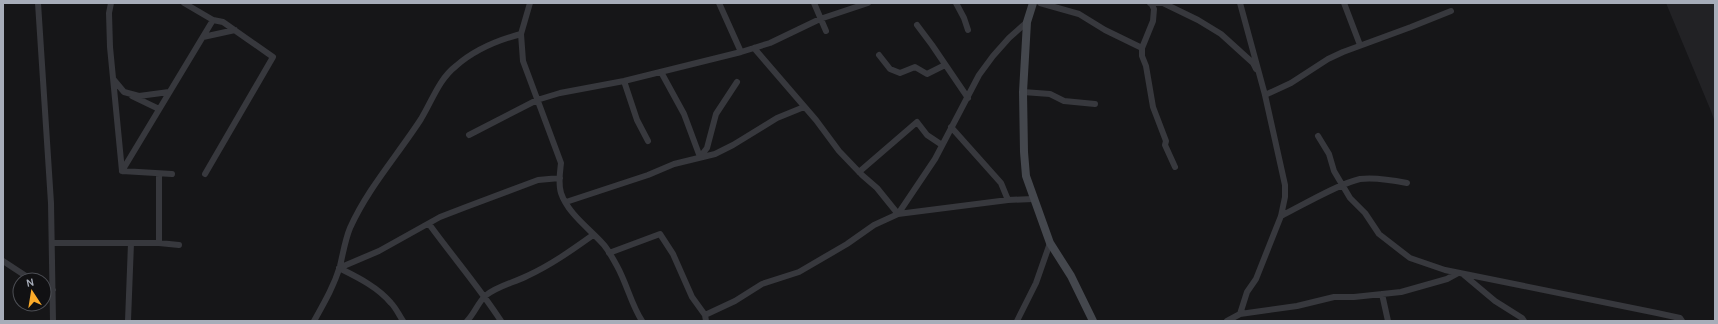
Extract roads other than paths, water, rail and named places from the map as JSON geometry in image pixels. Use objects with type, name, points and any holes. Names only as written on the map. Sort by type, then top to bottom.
[{"type":"main road","points":[[1033,3],[1027,22],[1023,92],[1026,176],[1033,200],[1050,243],[1071,276],[1093,321]]},
{"type":"street","points":[[38,3],[51,203],[53,321]]},
{"type":"street","points":[[111,3],[109,13],[110,40],[122,171]]},
{"type":"street","points":[[184,3],[213,20],[223,22],[273,57],[205,174]]},
{"type":"street","points":[[530,3],[521,34],[523,61],[561,163],[561,193],[570,208],[593,235],[604,245],[617,267],[636,311],[642,321]]},
{"type":"street","points":[[719,3],[742,52]]},
{"type":"street","points":[[814,3],[826,31]]},
{"type":"street","points":[[469,135],[537,100],[560,93],[624,81],[742,52],[770,43],[820,19],[868,3]]},
{"type":"street","points":[[956,3],[964,18],[968,30]]},
{"type":"street","points":[[1040,3],[1079,14],[1105,30],[1142,48]]},
{"type":"street","points":[[1150,3],[1154,9],[1153,21],[1142,48],[1152,107],[1166,141],[1165,145],[1175,167]]},
{"type":"street","points":[[1150,3],[1163,3],[1198,20],[1221,34],[1253,64],[1260,78]]},
{"type":"street","points":[[1240,3],[1265,95],[1285,185],[1285,197],[1281,216],[1256,279],[1247,292],[1240,314]]},
{"type":"street","points":[[1344,3],[1360,45]]},
{"type":"street","points":[[1265,95],[1291,83],[1328,59],[1360,45],[1450,11]]},
{"type":"street","points":[[122,171],[213,20]]},
{"type":"street","points":[[898,214],[935,159],[979,75],[1009,38],[1027,22]]},
{"type":"street","points":[[917,25],[968,98]]},
{"type":"street","points":[[203,37],[235,30]]},
{"type":"street","points":[[314,321],[328,298],[339,268],[349,230],[359,208],[422,118],[443,80],[456,66],[482,49],[506,38],[521,34]]},
{"type":"street","points":[[754,48],[804,107],[838,151],[877,188],[898,214]]},
{"type":"street","points":[[879,55],[890,69],[900,73],[915,66],[927,74],[944,64]]},
{"type":"street","points":[[660,72],[684,114],[700,157]]},
{"type":"street","points":[[114,80],[124,92],[158,109]]},
{"type":"street","points":[[624,81],[637,120],[648,141]]},
{"type":"street","points":[[700,157],[707,148],[716,114],[737,82]]},
{"type":"street","points":[[124,92],[139,96],[169,92]]},
{"type":"street","points":[[1023,92],[1050,94],[1064,101],[1096,104]]},
{"type":"street","points":[[566,202],[648,175],[674,164],[715,154],[733,145],[777,118],[804,107]]},
{"type":"street","points":[[859,172],[917,122],[927,135],[942,145]]},
{"type":"street","points":[[952,127],[1001,183],[1008,200]]},
{"type":"street","points":[[1318,136],[1329,154],[1334,171],[1350,198],[1365,212],[1378,234],[1410,258],[1430,266],[1460,273],[1657,313],[1680,318],[1682,321]]},
{"type":"street","points":[[122,171],[172,174]]},
{"type":"street","points":[[159,174],[159,243]]},
{"type":"street","points":[[339,268],[385,247],[440,217],[466,206],[538,180],[560,178]]},
{"type":"street","points":[[1281,216],[1342,186],[1360,180],[1389,180],[1407,183]]},
{"type":"street","points":[[609,253],[660,234],[673,254],[692,297],[705,318],[762,284],[799,272],[847,244],[874,225],[898,214],[1008,200],[1033,200]]},
{"type":"street","points":[[429,224],[485,297],[501,321]]},
{"type":"street","points":[[467,321],[477,310],[485,297],[497,288],[527,276],[554,262],[593,235]]},
{"type":"street","points":[[52,243],[159,243],[179,245]]},
{"type":"street","points":[[128,321],[131,243]]},
{"type":"street","points":[[1017,321],[1036,283],[1050,243]]},
{"type":"street","points":[[3,261],[20,272]]},
{"type":"street","points":[[339,268],[383,294],[403,321]]},
{"type":"street","points":[[1227,321],[1240,314],[1297,306],[1334,297],[1400,292],[1447,279],[1460,273]]},
{"type":"street","points":[[1460,273],[1495,301],[1522,318],[1524,321]]},
{"type":"street","points":[[1382,294],[1388,321]]}]
